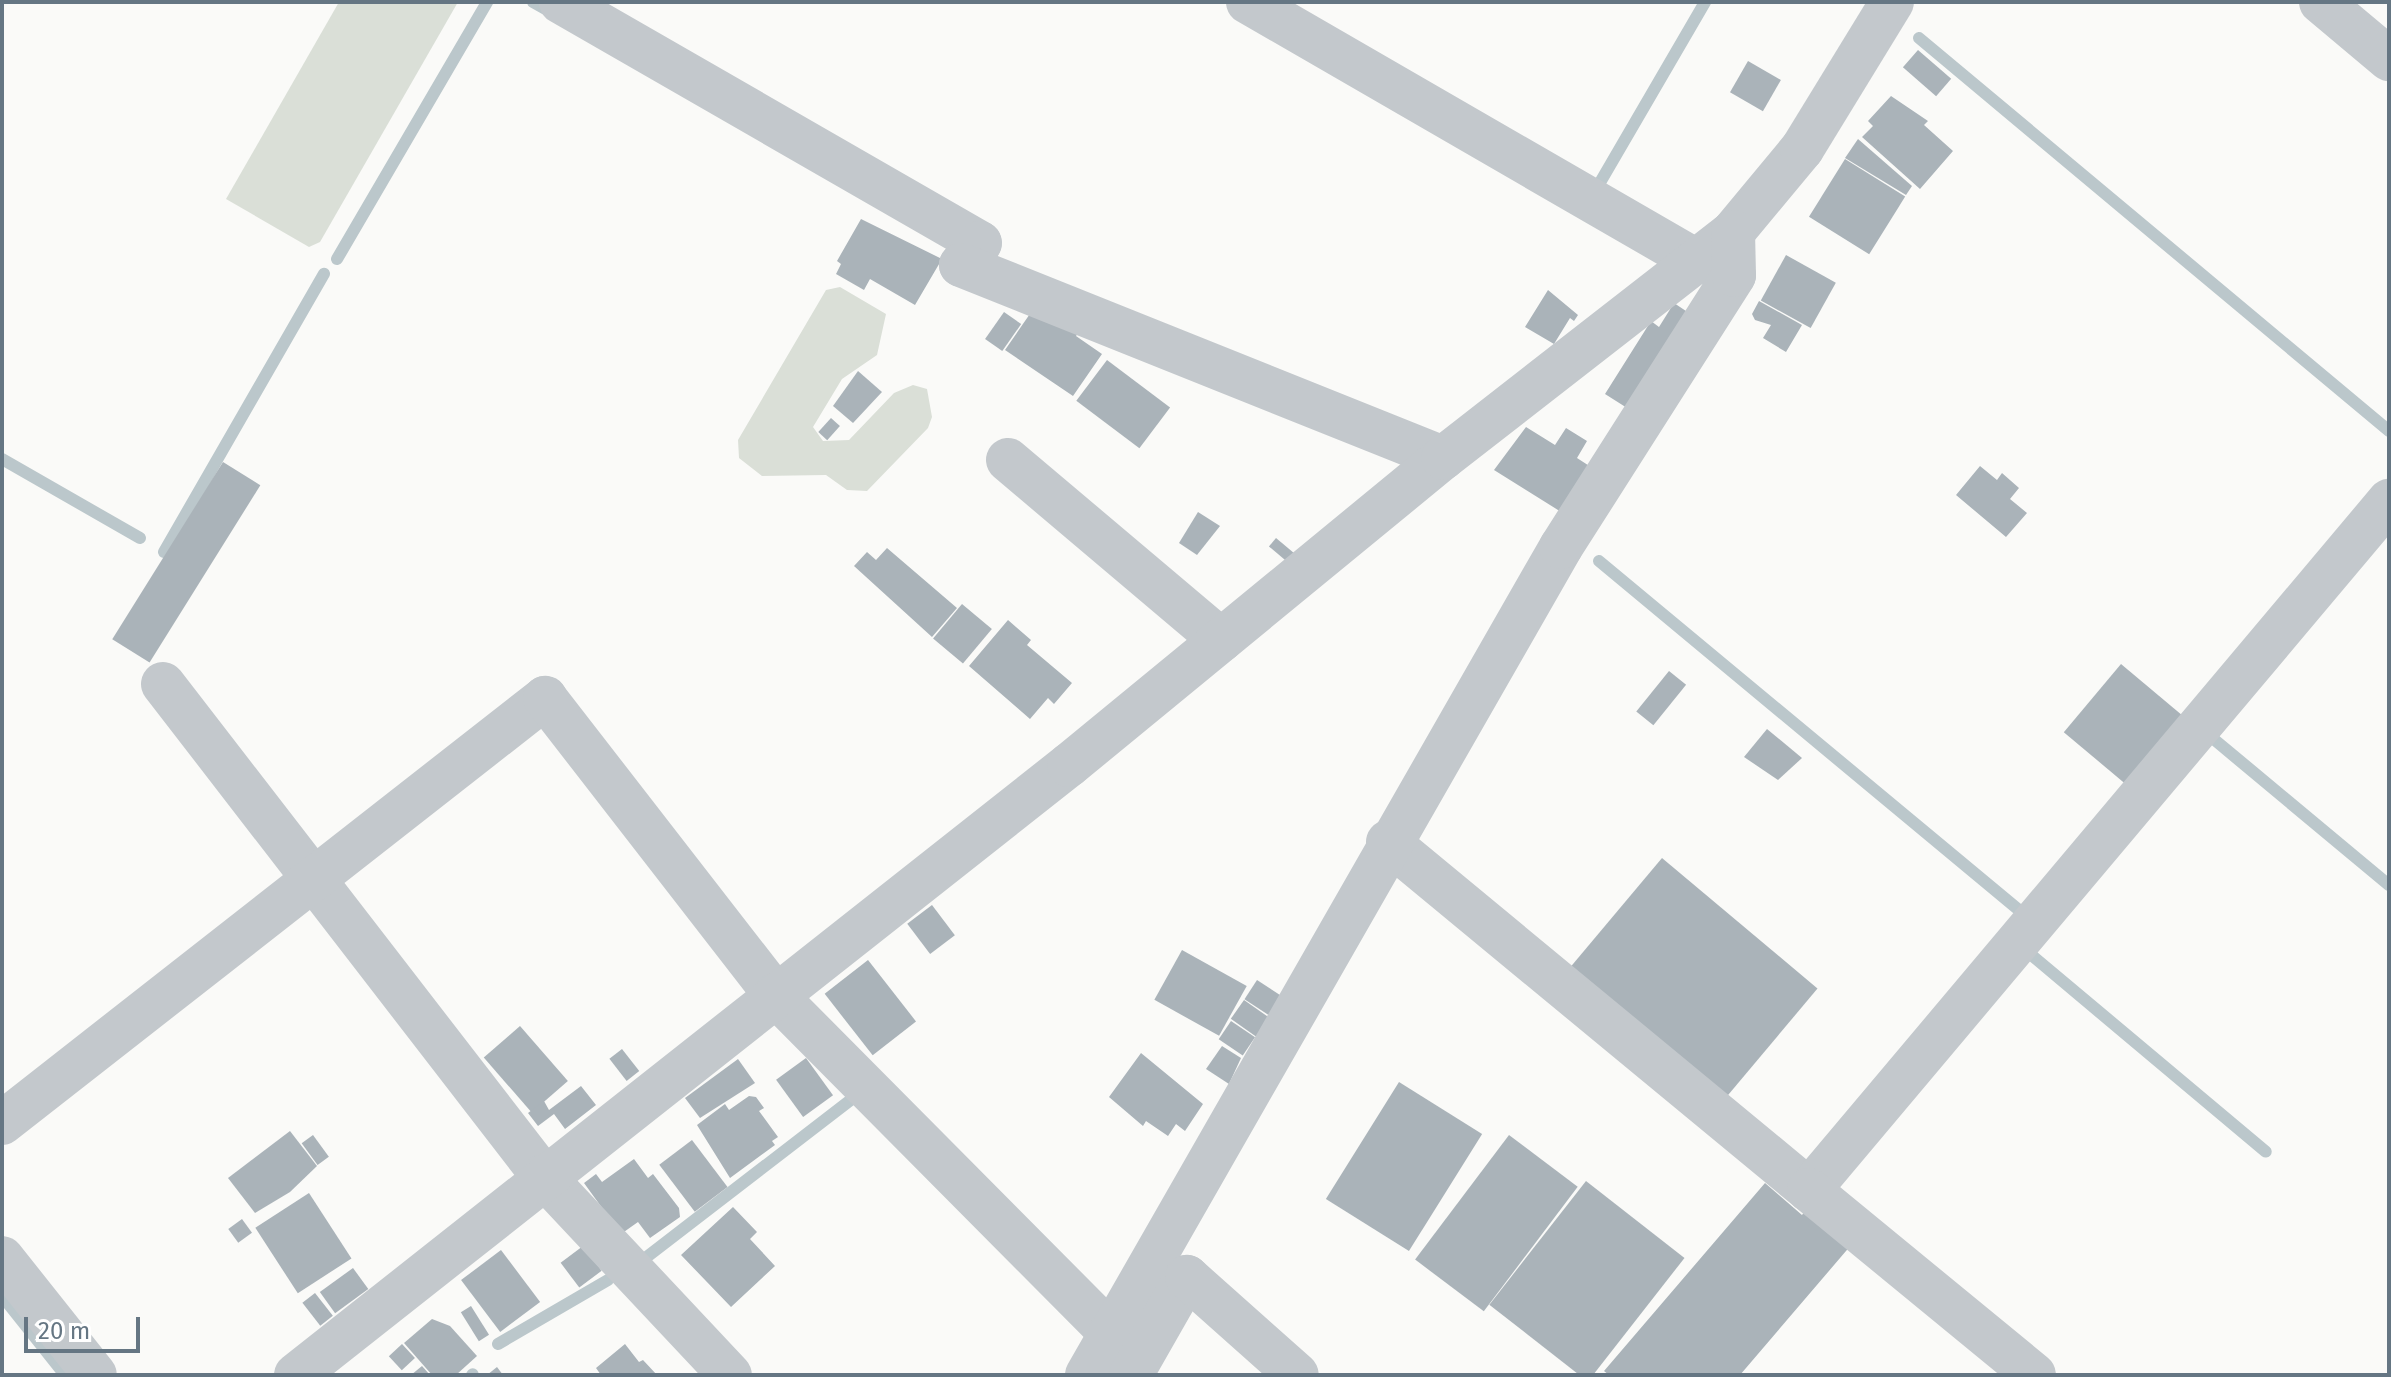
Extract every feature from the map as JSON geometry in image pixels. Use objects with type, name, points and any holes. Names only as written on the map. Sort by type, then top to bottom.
[{"type":"street","points":[[561,2],[980,243],[961,265],[1443,458]]},
{"type":"street","points":[[1248,2],[1698,262]]},
{"type":"street","points":[[296,1375],[1221,640],[1443,458],[1733,232],[1802,149],[1892,2]]},
{"type":"street","points":[[2321,2],[2389,59]]},
{"type":"street","points":[[1127,1349],[1561,547],[1734,275],[1733,232]]},
{"type":"street","points":[[1008,460],[1221,640]]},
{"type":"street","points":[[1809,1190],[2389,501]]},
{"type":"street","points":[[163,684],[543,1176],[730,1375]]},
{"type":"street","points":[[2,1123],[545,698],[775,995],[1127,1349]]},
{"type":"street","points":[[1397,847],[2034,1375]]},
{"type":"street","points":[[2,1258],[95,1375]]},
{"type":"street","points":[[1087,1375],[1127,1349],[1187,1277],[1297,1375]]},
{"type":"shaded area","points":[[339,2],[458,2],[320,242],[309,247],[226,199]]},
{"type":"shaded area","points":[[840,287],[886,314],[877,355],[842,379],[813,427],[823,441],[849,440],[894,393],[913,385],[927,389],[932,417],[928,428],[867,491],[847,490],[826,475],[762,476],[739,458],[738,440],[826,290]]},
{"type":"building","points":[[1918,50],[1951,79],[1936,96],[1903,67]]},
{"type":"building","points":[[1748,61],[1781,80],[1763,111],[1730,92]]},
{"type":"building","points":[[1891,96],[1928,121],[1924,125],[1953,151],[1920,189],[1862,137],[1873,126],[1868,121]]},
{"type":"building","points":[[1858,139],[1912,186],[1906,195],[1845,158]]},
{"type":"building","points":[[1845,159],[1905,197],[1869,254],[1809,217]]},
{"type":"building","points":[[861,219],[942,259],[915,305],[870,279],[864,290],[836,274],[841,264],[837,261]]},
{"type":"building","points":[[1786,255],[1836,283],[1811,328],[1761,300]]},
{"type":"building","points":[[1548,290],[1578,315],[1574,321],[1570,318],[1554,344],[1525,327]]},
{"type":"building","points":[[1759,301],[1802,325],[1786,352],[1763,338],[1771,325],[1755,320],[1752,314]]},
{"type":"building","points":[[1674,303],[1695,317],[1635,413],[1605,394],[1651,321],[1659,327]]},
{"type":"building","points":[[1034,308],[1081,329],[1076,336],[1102,354],[1073,396],[1005,350]]},
{"type":"building","points":[[1004,312],[1021,324],[1002,351],[985,339]]},
{"type":"building","points":[[1107,360],[1170,408],[1139,448],[1076,401]]},
{"type":"building","points":[[858,371],[882,392],[853,423],[833,406]]},
{"type":"building","points":[[831,418],[840,426],[827,440],[818,432]]},
{"type":"building","points":[[1526,427],[1555,445],[1566,428],[1587,441],[1577,458],[1594,469],[1566,515],[1494,470]]},
{"type":"building","points":[[223,462],[260,485],[150,663],[112,639]]},
{"type":"building","points":[[1980,466],[1997,480],[2002,473],[2019,488],[2010,499],[2027,513],[2006,537],[1956,495]]},
{"type":"building","points":[[1198,512],[1220,526],[1197,555],[1179,543]]},
{"type":"building","points":[[1276,538],[1294,553],[1287,561],[1269,546]]},
{"type":"building","points":[[887,548],[957,608],[932,637],[854,566],[867,552],[876,560]]},
{"type":"building","points":[[962,604],[992,629],[963,664],[933,638]]},
{"type":"building","points":[[1008,620],[1031,640],[1027,645],[1072,683],[1054,704],[1048,698],[1030,719],[969,666]]},
{"type":"building","points":[[2121,664],[2182,715],[2124,783],[2064,732]]},
{"type":"building","points":[[1669,671],[1686,685],[1653,725],[1636,711]]},
{"type":"building","points":[[1767,729],[1802,758],[1778,780],[1744,757]]},
{"type":"building","points":[[1662,858],[1818,988],[1725,1099],[1569,968]]},
{"type":"building","points":[[932,905],[955,935],[930,954],[907,924]]},
{"type":"building","points":[[1182,950],[1247,986],[1219,1036],[1154,1000]]},
{"type":"building","points":[[868,960],[916,1021],[873,1055],[825,994]]},
{"type":"building","points":[[1257,980],[1283,997],[1270,1016],[1244,999]]},
{"type":"building","points":[[1244,1000],[1270,1018],[1257,1037],[1231,1019]]},
{"type":"building","points":[[1231,1021],[1255,1037],[1243,1055],[1219,1039]]},
{"type":"building","points":[[520,1026],[568,1081],[532,1113],[484,1057]]},
{"type":"building","points":[[1222,1046],[1241,1058],[1229,1084],[1206,1069]]},
{"type":"building","points":[[622,1049],[639,1071],[627,1081],[609,1059]]},
{"type":"building","points":[[1141,1053],[1203,1104],[1185,1131],[1176,1124],[1168,1136],[1146,1121],[1143,1126],[1109,1097]]},
{"type":"building","points":[[806,1058],[833,1095],[803,1117],[776,1080]]},
{"type":"building","points":[[738,1059],[755,1083],[700,1118],[685,1098]]},
{"type":"building","points":[[1399,1082],[1482,1134],[1409,1251],[1326,1199]]},
{"type":"building","points":[[581,1086],[596,1105],[565,1129],[554,1114],[538,1126],[528,1113],[544,1101],[549,1110]]},
{"type":"building","points":[[749,1096],[756,1097],[764,1108],[759,1111],[778,1137],[772,1141],[775,1145],[730,1178],[697,1125],[725,1104],[729,1110]]},
{"type":"building","points":[[290,1131],[317,1166],[290,1192],[255,1213],[228,1178]]},
{"type":"building","points":[[313,1135],[329,1157],[318,1165],[302,1143]]},
{"type":"building","points":[[1509,1135],[1578,1187],[1484,1311],[1415,1260]]},
{"type":"building","points":[[692,1140],[728,1187],[695,1212],[659,1165]]},
{"type":"building","points":[[634,1159],[648,1178],[653,1174],[679,1208],[680,1217],[650,1238],[638,1222],[621,1234],[584,1183],[596,1174],[602,1182]]},
{"type":"building","points":[[1586,1181],[1685,1258],[1593,1375],[1579,1375],[1489,1305]]},
{"type":"building","points":[[1765,1183],[1802,1215],[1808,1207],[1852,1244],[1740,1375],[1609,1375],[1604,1371]]},
{"type":"building","points":[[309,1193],[351,1258],[298,1293],[255,1228]]},
{"type":"building","points":[[733,1207],[757,1232],[750,1239],[775,1266],[731,1307],[681,1255]]},
{"type":"building","points":[[242,1219],[252,1233],[238,1243],[228,1229]]},
{"type":"building","points":[[583,1246],[602,1271],[579,1288],[561,1263]]},
{"type":"building","points":[[501,1250],[540,1302],[500,1332],[461,1280]]},
{"type":"building","points":[[353,1268],[368,1289],[335,1313],[320,1292]]},
{"type":"building","points":[[315,1293],[333,1316],[320,1326],[302,1303]]},
{"type":"building","points":[[471,1306],[489,1335],[479,1341],[461,1312]]},
{"type":"building","points":[[432,1319],[450,1326],[477,1356],[456,1375],[432,1375],[404,1343]]},
{"type":"building","points":[[402,1344],[415,1358],[402,1370],[389,1356]]},
{"type":"building","points":[[625,1344],[639,1362],[643,1360],[657,1375],[601,1375],[596,1368]]},
{"type":"building","points":[[422,1366],[430,1375],[411,1375]]},
{"type":"building","points":[[497,1367],[503,1375],[487,1375]]},
{"type":"waterway","points":[[337,259],[487,2]]},
{"type":"waterway","points":[[533,2],[551,12]]},
{"type":"waterway","points":[[1598,186],[1705,2]]},
{"type":"waterway","points":[[1919,38],[2389,431]]},
{"type":"waterway","points":[[164,552],[324,274]]},
{"type":"waterway","points":[[2,459],[140,538]]},
{"type":"waterway","points":[[1599,561],[2025,915]]},
{"type":"waterway","points":[[2210,736],[2389,885]]},
{"type":"waterway","points":[[2029,953],[2266,1152]]},
{"type":"waterway","points":[[648,1256],[853,1098]]},
{"type":"waterway","points":[[498,1344],[608,1280]]},
{"type":"waterway","points":[[2,1296],[65,1375]]}]
